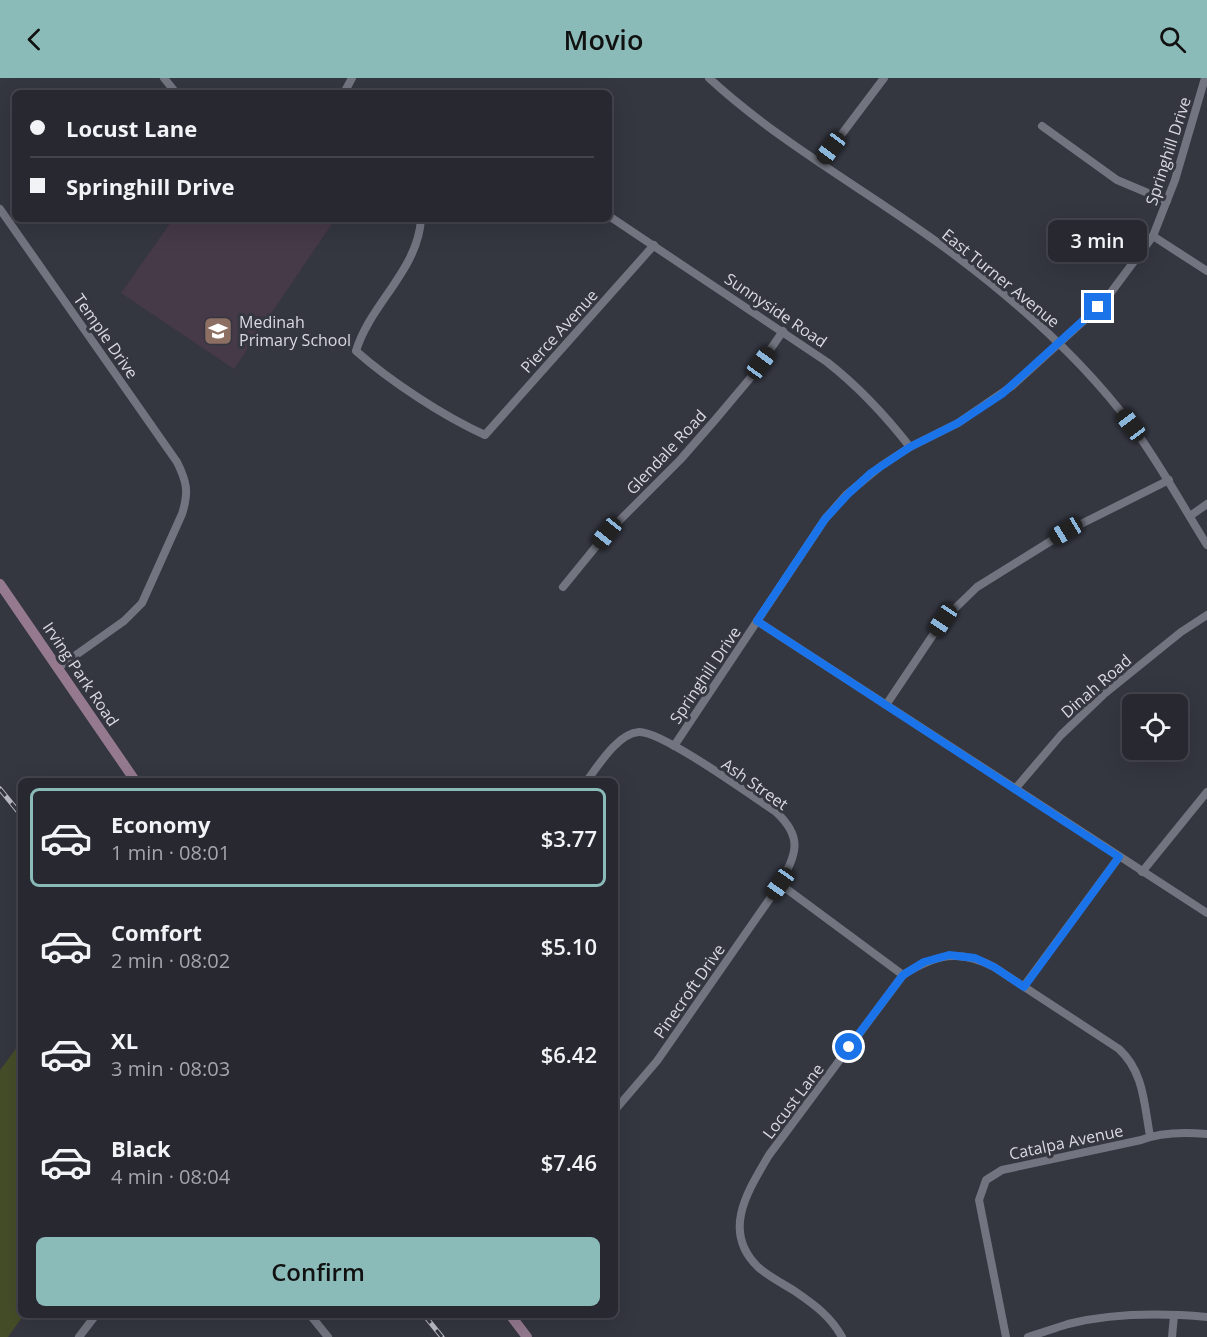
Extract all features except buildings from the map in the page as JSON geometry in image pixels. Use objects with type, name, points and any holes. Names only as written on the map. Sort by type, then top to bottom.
[{"type":"main road","name":"Irving Park Road","points":[[0,584],[133,778]]},
{"type":"main road","points":[[513,1318],[527,1337]]},
{"type":"street","points":[[164,78],[174,90]]},
{"type":"street","name":"East Turner Avenue","points":[[709,78],[758,121],[958,257],[1001,291],[1059,344],[1116,405],[1169,480],[1207,545]]},
{"type":"street","points":[[820,163],[884,78]]},
{"type":"street","name":"Springhill Drive","points":[[589,778],[614,746],[638,732],[655,735],[674,746],[825,519],[848,494],[871,473],[910,447],[958,423],[992,402],[1098,307],[1153,236],[1175,180],[1205,78]]},
{"type":"street","points":[[1042,126],[1117,180],[1167,201]]},
{"type":"street","name":"Temple Drive","points":[[0,210],[177,462],[186,480],[186,503],[142,603],[124,621],[59,667]]},
{"type":"street","name":"Sunnyside Road","points":[[612,218],[827,362],[856,385],[882,412],[910,447]]},
{"type":"street","name":"Pierce Avenue","points":[[420,222],[411,257],[361,335],[357,351],[374,366],[452,418],[484,435],[654,245]]},
{"type":"street","points":[[1153,236],[1207,270]]},
{"type":"street","name":"Glendale Road","points":[[562,587],[607,533],[680,460],[715,420],[752,376],[783,331]]},
{"type":"street","points":[[886,705],[943,620],[977,587],[1066,531],[1169,480]]},
{"type":"street","points":[[1190,516],[1207,504]]},
{"type":"street","name":"Dinah Road","points":[[1014,789],[1061,735],[1104,695],[1180,632],[1207,615]]},
{"type":"street","points":[[757,621],[1207,914]]},
{"type":"street","name":"Ash Street","points":[[674,746],[785,820],[796,844],[793,860],[780,884]]},
{"type":"street","points":[[1142,872],[1207,792]]},
{"type":"street","points":[[1024,987],[1119,857]]},
{"type":"street","points":[[780,884],[903,975]]},
{"type":"street","name":"Pinecroft Drive","points":[[618,1106],[657,1061],[780,884]]},
{"type":"street","name":"Locust Lane","points":[[842,1337],[825,1313],[759,1268],[747,1254],[739,1239],[741,1210],[754,1180],[769,1155],[903,975],[924,962],[949,955],[984,961],[1024,987],[1119,1049],[1130,1059],[1140,1082],[1150,1136]]},
{"type":"street","name":"Catalpa Avenue","points":[[1006,1337],[979,1200],[986,1180],[1012,1167],[1141,1140],[1150,1136],[1207,1134]]},
{"type":"street","points":[[1028,1337],[1068,1324],[1093,1319],[1143,1315],[1207,1317]]},
{"type":"street","points":[[1172,1337],[1174,1315]]},
{"type":"street","points":[[79,1337],[93,1318]]},
{"type":"street","points":[[313,1318],[328,1337]]},
{"type":"shaded area","name":"Medinah Primary School","points":[[171,222],[333,222],[234,369],[121,293]]},
{"type":"green space","points":[[18,1046],[18,1318],[22,1318],[8,1337],[0,1337],[0,1070]]},
{"type":"railway","points":[[0,789],[18,811]]},
{"type":"railway","points":[[427,1318],[442,1337]]},
{"type":"place","name":"Medinah Primary School","points":[[218,331]]},
{"type":"route","points":[[849,1047],[903,975],[924,962],[949,955],[975,958],[984,961],[1024,987],[1119,857],[757,621],[825,519],[848,494],[871,473],[910,447],[958,423],[1002,394],[1098,307]]}]
